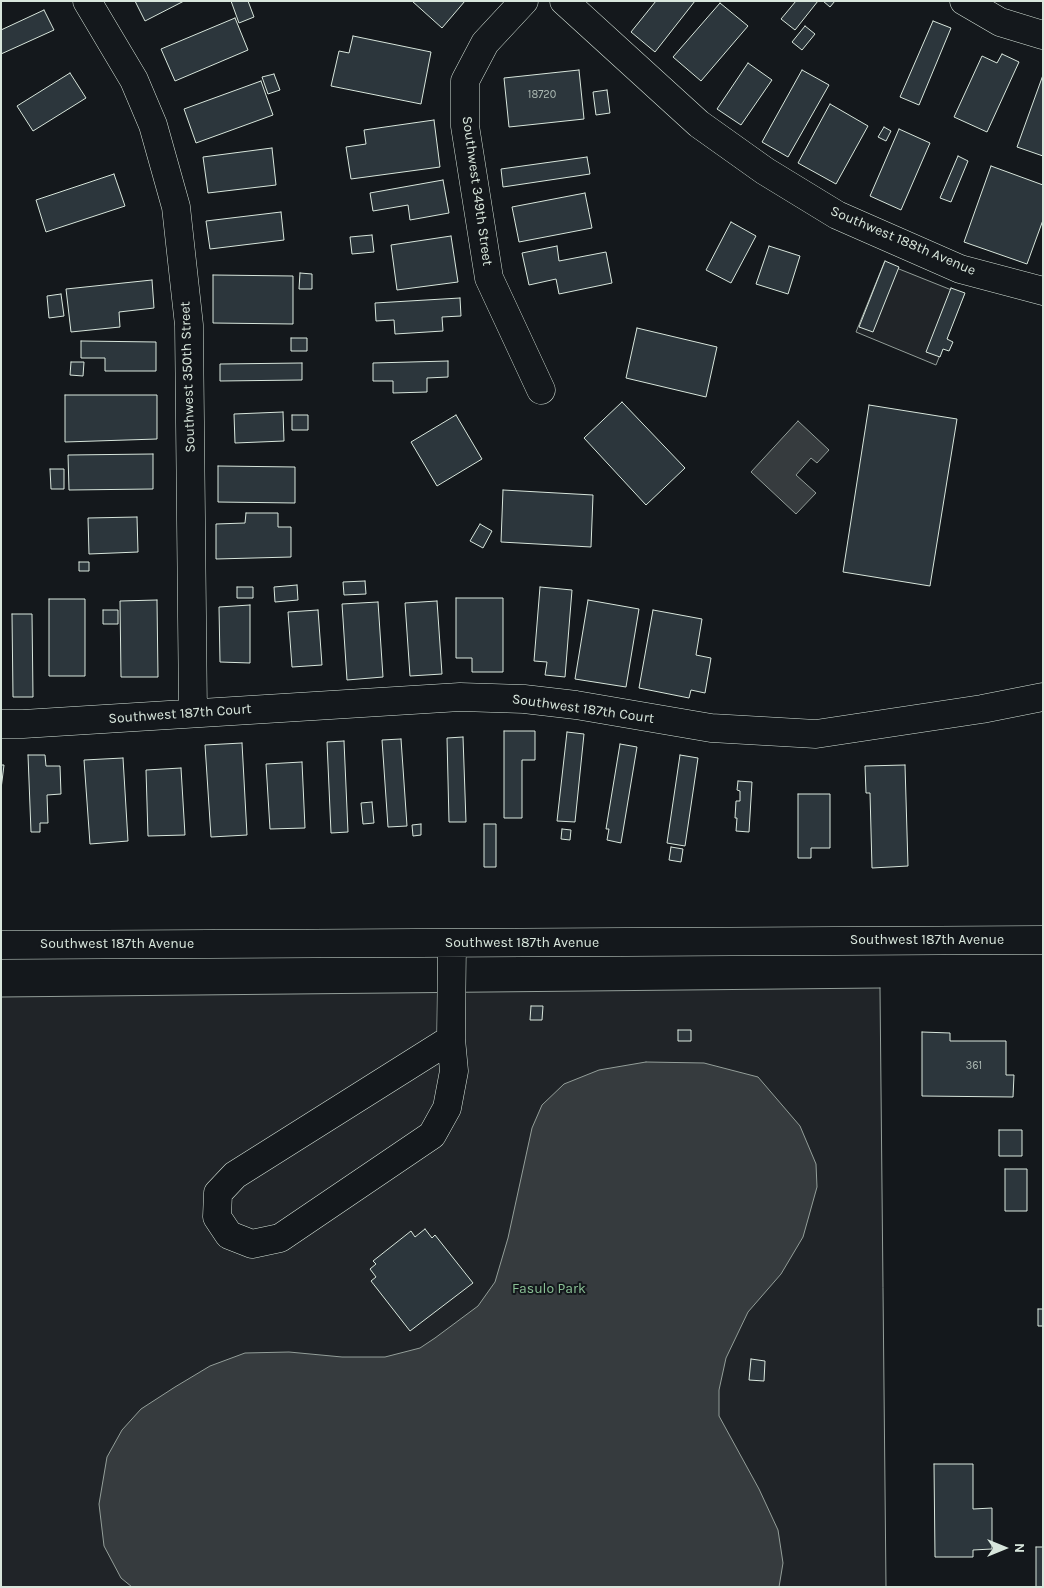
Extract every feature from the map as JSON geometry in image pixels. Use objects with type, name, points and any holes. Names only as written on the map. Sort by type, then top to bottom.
[{"type":"street","name":"Southwest 350th Street","points":[[88,1],[134,80],[149,116],[176,207],[189,325],[193,713]]},
{"type":"street","name":"Southwest 349th Street","points":[[524,1],[485,43],[465,81],[465,126],[490,278],[541,390]]},
{"type":"street","name":"Southwest 188th Avenue","points":[[564,1],[699,124],[765,171],[837,214],[960,269],[1043,291]]},
{"type":"street","points":[[964,1],[1000,22],[1043,35]]},
{"type":"street","name":"Southwest 187th Court","points":[[1,724],[460,697],[524,699],[711,728],[816,734],[1043,697]]},
{"type":"street","name":"Southwest 187th Avenue","points":[[1,945],[1043,940]]},
{"type":"street","points":[[451,1039],[235,1175],[218,1192],[217,1218],[228,1235],[252,1244],[280,1238],[432,1135],[446,1108],[454,1071],[451,1039],[452,943]]},
{"type":"green space","points":[[884,263],[964,295],[936,365],[856,332]]},
{"type":"green space","name":"Fasulo Park","points":[[880,988],[886,1587],[1,1587],[1,997]]},
{"type":"shaded area","points":[[798,421],[829,450],[817,463],[811,458],[796,475],[816,493],[796,514],[751,472]]},
{"type":"shaded area","points":[[646,1062],[704,1063],[758,1077],[800,1126],[816,1164],[817,1187],[803,1237],[781,1274],[748,1312],[726,1358],[719,1390],[719,1416],[759,1489],[778,1530],[783,1563],[779,1587],[132,1587],[121,1578],[104,1546],[99,1504],[107,1457],[122,1430],[141,1409],[210,1366],[245,1353],[289,1352],[342,1357],[385,1357],[420,1348],[435,1338],[478,1306],[495,1282],[508,1238],[532,1128],[542,1105],[564,1084],[599,1070]]},
{"type":"building","points":[[135,1],[184,1],[145,21]]},
{"type":"building","points":[[231,1],[248,1],[254,17],[239,23]]},
{"type":"building","points":[[412,1],[465,1],[442,28]]},
{"type":"building","points":[[656,1],[695,1],[655,52],[631,32]]},
{"type":"building","points":[[796,1],[818,1],[795,30],[781,19]]},
{"type":"building","points":[[823,1],[835,1],[830,7]]},
{"type":"building","points":[[720,3],[748,26],[701,81],[673,57]]},
{"type":"building","points":[[44,10],[54,30],[1,54],[1,30]]},
{"type":"building","points":[[235,18],[248,50],[175,81],[161,49]]},
{"type":"building","points":[[933,21],[951,28],[919,105],[900,97]]},
{"type":"building","points":[[805,26],[815,34],[802,50],[792,42]]},
{"type":"building","points":[[353,36],[431,52],[421,104],[331,86],[339,51],[349,53]]},
{"type":"building","points":[[1002,54],[1019,62],[987,132],[954,117],[982,56],[997,63]]},
{"type":"building","points":[[748,63],[772,80],[741,125],[717,109]]},
{"type":"building","points":[[579,70],[584,119],[509,127],[504,78]]},
{"type":"building","points":[[802,70],[829,85],[788,157],[762,142]]},
{"type":"building","points":[[70,73],[86,98],[33,131],[17,106]]},
{"type":"building","points":[[274,74],[280,90],[268,94],[262,77]]},
{"type":"building","points":[[1043,75],[1043,156],[1017,147]]},
{"type":"building","points":[[261,81],[273,115],[196,143],[184,109]]},
{"type":"building","points":[[607,90],[610,113],[596,115],[593,92]]},
{"type":"building","points":[[830,104],[868,126],[836,184],[798,163]]},
{"type":"building","points":[[434,120],[440,167],[351,179],[346,147],[366,144],[364,130]]},
{"type":"building","points":[[884,127],[891,131],[886,141],[878,137]]},
{"type":"building","points":[[899,129],[930,143],[901,210],[870,196]]},
{"type":"building","points":[[272,148],[276,185],[208,193],[203,157]]},
{"type":"building","points":[[958,156],[968,161],[951,202],[940,198]]},
{"type":"building","points":[[587,157],[590,174],[503,187],[501,169]]},
{"type":"building","points":[[991,166],[1043,185],[1043,220],[1027,264],[964,242]]},
{"type":"building","points":[[114,174],[125,206],[46,232],[36,200]]},
{"type":"building","points":[[443,180],[449,213],[410,220],[408,205],[373,211],[370,193]]},
{"type":"building","points":[[585,193],[592,228],[519,242],[512,207]]},
{"type":"building","points":[[281,212],[284,240],[210,249],[206,221]]},
{"type":"building","points":[[731,222],[756,236],[731,283],[706,270]]},
{"type":"building","points":[[372,235],[374,252],[352,254],[350,237]]},
{"type":"building","points":[[451,236],[458,282],[397,290],[391,245]]},
{"type":"building","points":[[557,246],[559,261],[606,252],[612,283],[559,294],[556,279],[529,285],[522,253]]},
{"type":"building","points":[[769,246],[800,256],[788,294],[756,284]]},
{"type":"building","points":[[885,261],[899,267],[873,332],[859,327]]},
{"type":"building","points":[[300,273],[312,274],[312,289],[299,289]]},
{"type":"building","points":[[213,275],[293,276],[293,324],[213,323]]},
{"type":"building","points":[[152,280],[154,308],[119,312],[120,327],[71,332],[66,289]]},
{"type":"building","points":[[951,288],[965,293],[947,339],[953,342],[949,351],[943,349],[940,357],[926,352]]},
{"type":"building","points":[[61,294],[64,316],[49,318],[47,296]]},
{"type":"building","points":[[460,298],[461,316],[442,317],[443,331],[395,334],[394,320],[376,321],[375,303]]},
{"type":"building","points":[[637,328],[717,347],[706,397],[626,378]]},
{"type":"building","points":[[291,338],[307,338],[307,351],[291,351]]},
{"type":"building","points":[[81,341],[156,342],[156,371],[105,371],[105,358],[81,358]]},
{"type":"building","points":[[448,361],[448,377],[427,378],[427,392],[393,393],[393,381],[373,381],[373,363]]},
{"type":"building","points":[[71,362],[84,362],[83,376],[70,375]]},
{"type":"building","points":[[302,363],[302,380],[220,381],[220,364]]},
{"type":"building","points":[[65,395],[157,395],[157,439],[65,442]]},
{"type":"building","points":[[622,402],[685,468],[646,505],[584,438]]},
{"type":"building","points":[[869,405],[957,419],[930,586],[843,572]]},
{"type":"building","points":[[283,412],[284,441],[235,443],[234,414]]},
{"type":"building","points":[[292,415],[308,415],[308,430],[292,430]]},
{"type":"building","points":[[456,415],[482,459],[437,486],[411,442]]},
{"type":"building","points":[[153,454],[153,489],[69,490],[68,455]]},
{"type":"building","points":[[218,466],[295,467],[295,503],[218,502]]},
{"type":"building","points":[[50,469],[64,469],[64,489],[51,489]]},
{"type":"building","points":[[503,490],[593,495],[591,547],[501,542]]},
{"type":"building","points":[[246,513],[278,513],[278,527],[291,527],[291,557],[216,559],[216,524],[245,523]]},
{"type":"building","points":[[137,517],[138,552],[89,554],[88,518]]},
{"type":"building","points":[[480,524],[492,531],[483,548],[470,541]]},
{"type":"building","points":[[79,562],[89,562],[89,571],[79,571]]},
{"type":"building","points":[[365,581],[366,594],[344,595],[343,582]]},
{"type":"building","points":[[297,585],[298,600],[275,602],[274,587]]},
{"type":"building","points":[[237,587],[253,587],[253,598],[237,598]]},
{"type":"building","points":[[540,587],[572,590],[565,677],[545,675],[547,662],[534,661]]},
{"type":"building","points":[[456,598],[503,598],[503,672],[472,672],[472,658],[456,658]]},
{"type":"building","points":[[49,599],[85,599],[85,676],[49,676]]},
{"type":"building","points":[[157,600],[158,677],[121,677],[120,601]]},
{"type":"building","points":[[588,600],[639,609],[626,687],[575,679]]},
{"type":"building","points":[[437,601],[442,674],[410,676],[405,603]]},
{"type":"building","points":[[378,602],[383,677],[347,680],[342,604]]},
{"type":"building","points":[[250,605],[250,663],[220,662],[219,607]]},
{"type":"building","points":[[103,610],[118,610],[118,624],[103,624]]},
{"type":"building","points":[[318,610],[322,665],[292,667],[288,612]]},
{"type":"building","points":[[653,610],[702,619],[696,655],[711,658],[705,693],[691,690],[689,698],[639,688]]},
{"type":"building","points":[[12,614],[32,614],[33,697],[13,697]]},
{"type":"building","points":[[504,731],[535,731],[535,760],[522,760],[522,818],[504,818]]},
{"type":"building","points":[[567,732],[584,734],[575,822],[557,821]]},
{"type":"building","points":[[463,737],[466,822],[449,822],[447,738]]},
{"type":"building","points":[[401,739],[407,826],[388,827],[382,740]]},
{"type":"building","points":[[344,741],[348,832],[331,833],[327,742]]},
{"type":"building","points":[[242,743],[247,835],[211,837],[205,745]]},
{"type":"building","points":[[620,744],[637,747],[621,843],[607,840],[609,829],[606,829]]},
{"type":"building","points":[[28,755],[45,755],[46,766],[60,766],[61,794],[47,795],[48,823],[40,823],[40,832],[31,832]]},
{"type":"building","points":[[680,755],[698,758],[685,846],[667,843]]},
{"type":"building","points":[[123,758],[128,841],[90,844],[84,760]]},
{"type":"building","points":[[302,762],[305,828],[270,829],[266,764]]},
{"type":"building","points":[[1,765],[4,765],[1,789]]},
{"type":"building","points":[[905,765],[908,866],[872,868],[870,793],[866,793],[865,766]]},
{"type":"building","points":[[181,768],[185,835],[148,836],[146,770]]},
{"type":"building","points":[[738,781],[752,782],[749,832],[736,831],[736,801],[740,801],[740,791],[737,790]]},
{"type":"building","points":[[798,794],[830,794],[830,848],[811,848],[811,858],[798,858]]},
{"type":"building","points":[[372,802],[374,823],[363,824],[361,803]]},
{"type":"building","points":[[421,824],[421,835],[413,836],[412,825]]},
{"type":"building","points":[[484,824],[496,824],[496,867],[484,867]]},
{"type":"building","points":[[562,829],[571,830],[570,840],[561,839]]},
{"type":"building","points":[[671,847],[683,849],[681,862],[669,860]]},
{"type":"building","points":[[531,1006],[543,1006],[542,1020],[530,1020]]},
{"type":"building","points":[[678,1030],[691,1030],[691,1041],[678,1041]]},
{"type":"building","points":[[922,1032],[950,1033],[950,1041],[1006,1041],[1006,1075],[1014,1075],[1013,1097],[922,1096]]},
{"type":"building","points":[[999,1130],[1022,1130],[1022,1156],[999,1156]]},
{"type":"building","points":[[1005,1169],[1027,1169],[1027,1211],[1005,1211]]},
{"type":"building","points":[[425,1229],[432,1238],[435,1235],[473,1283],[410,1331],[371,1281],[376,1277],[370,1269],[376,1264],[373,1261],[411,1231],[415,1237]]},
{"type":"building","points":[[1038,1309],[1043,1309],[1043,1326],[1038,1326]]},
{"type":"building","points":[[751,1359],[765,1361],[764,1381],[749,1380]]},
{"type":"building","points":[[934,1464],[973,1464],[973,1509],[992,1508],[992,1549],[973,1550],[973,1557],[935,1557]]},
{"type":"building","points":[[1036,1547],[1043,1547],[1043,1587],[1036,1587]]}]
